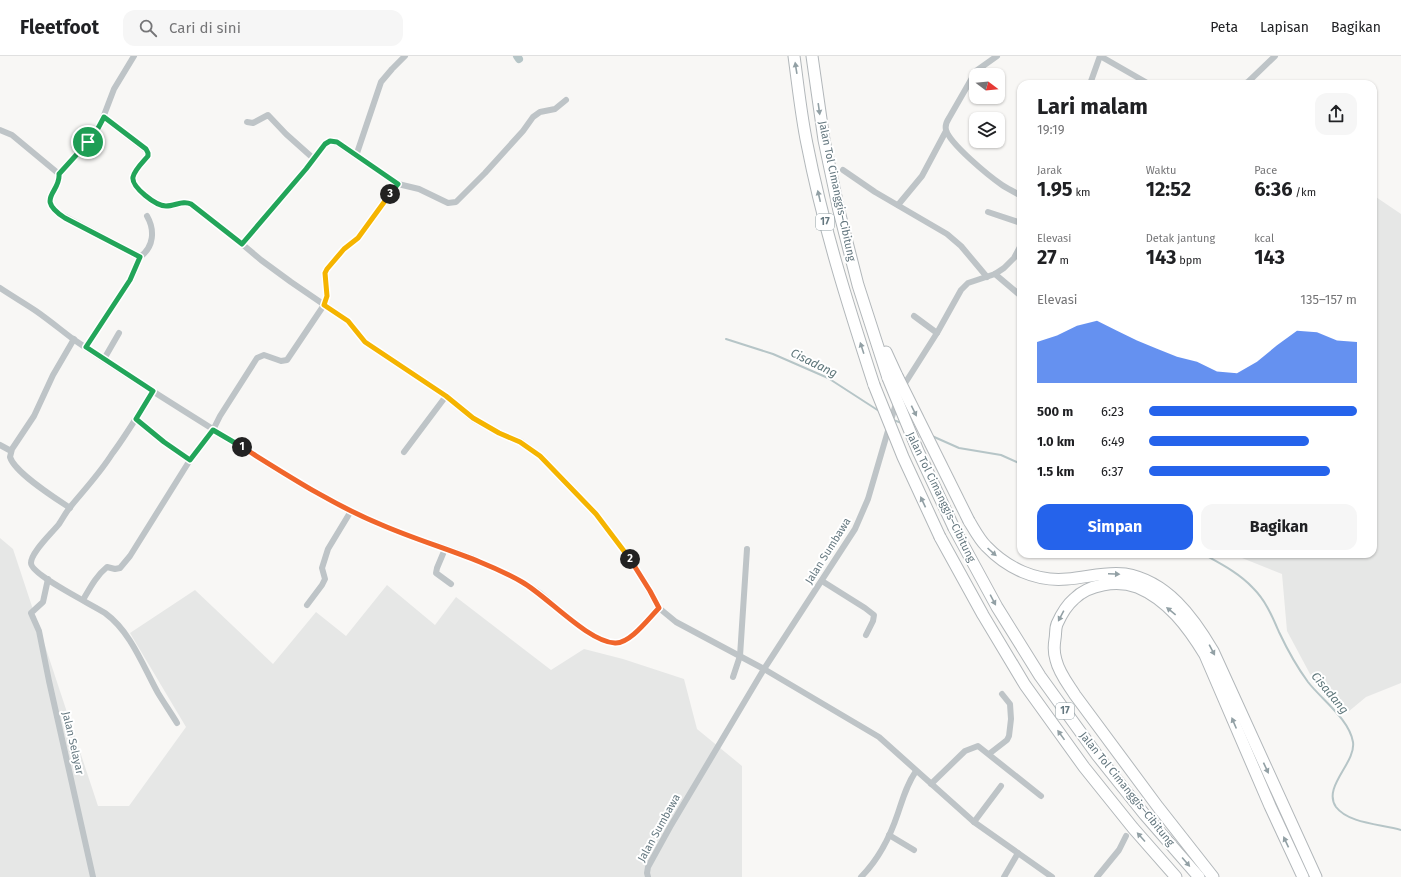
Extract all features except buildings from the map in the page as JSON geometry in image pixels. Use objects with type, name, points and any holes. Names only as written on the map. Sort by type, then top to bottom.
[{"type":"highway","name":"Jalan Tol Cimanggis–Cibitung","points":[[794,56],[807,143],[824,218],[845,295],[874,385],[903,457],[940,537],[982,615],[1025,685],[1084,766],[1133,828],[1176,877]]},
{"type":"highway","name":"Jalan Tol Cimanggis–Cibitung","points":[[812,56],[824,140],[839,211],[858,285],[918,451],[954,528],[997,607],[1040,676],[1102,761],[1144,815],[1199,877]]},
{"type":"highway","points":[[892,377],[969,521],[985,545],[1003,561],[1026,574],[1045,580],[1066,580],[1106,574],[1124,574],[1144,580],[1163,590],[1183,608],[1199,627],[1213,651],[1316,877]]},
{"type":"highway","points":[[1213,877],[1158,807],[1075,695],[1056,660],[1056,626],[1064,611],[1074,598],[1091,588],[1108,584],[1122,584],[1137,588],[1155,598],[1176,615],[1191,633],[1205,655],[1270,806],[1303,877]]},
{"type":"street","points":[[134,56],[114,89],[104,117],[95,134],[59,174],[59,180],[50,200],[54,210],[65,218],[140,257]]},
{"type":"street","points":[[356,156],[381,82],[405,56]]},
{"type":"street","points":[[1091,80],[1100,56],[1142,80]]},
{"type":"street","points":[[1250,80],[1275,56]]},
{"type":"street","points":[[898,205],[922,176],[946,130],[946,124],[949,118],[976,71],[996,57]]},
{"type":"street","points":[[242,244],[325,144],[330,141],[337,142],[398,184],[418,189],[445,202],[453,203],[485,173],[535,115],[555,109],[566,100]]},
{"type":"street","points":[[247,122],[253,123],[268,115],[286,134],[314,159]]},
{"type":"street","points":[[104,117],[148,152],[148,156],[133,176],[133,182],[136,187],[157,203],[162,205],[168,206],[186,202],[191,204],[261,260],[348,321],[365,342],[446,396],[477,421],[520,442],[540,456],[606,526],[636,568],[659,608],[684,627],[764,669],[879,737],[974,822],[1052,877]]},
{"type":"street","points":[[0,130],[12,135],[59,174]]},
{"type":"street","points":[[946,130],[956,145],[979,166],[1002,185],[1017,194]]},
{"type":"street","points":[[843,170],[875,192],[947,234],[961,246],[987,277]]},
{"type":"street","points":[[83,600],[102,571],[107,567],[115,569],[120,568],[142,537],[190,460],[213,430],[220,416],[257,358],[264,355],[281,361],[287,360],[324,305],[327,296],[325,273],[327,269],[344,249],[358,238],[398,184]]},
{"type":"street","points":[[988,212],[1017,222]]},
{"type":"street","points":[[86,347],[130,280],[140,257],[147,252],[152,240],[152,229],[147,216]]},
{"type":"street","name":"Jalan Sumbawa","points":[[647,877],[648,867],[670,826],[764,669],[855,530],[864,509],[892,414],[901,390],[964,287],[970,282],[994,274],[1011,262],[1017,252]]},
{"type":"street","points":[[994,274],[1017,293]]},
{"type":"street","points":[[0,288],[153,391],[213,430],[276,468],[351,511],[382,526],[500,570],[524,583],[540,594],[584,630],[610,642],[620,643],[628,639],[659,608]]},
{"type":"street","points":[[914,316],[937,333]]},
{"type":"street","points":[[104,358],[119,333]]},
{"type":"street","points":[[70,508],[39,487],[15,465],[10,457],[11,451],[34,416],[53,375],[74,339]]},
{"type":"street","points":[[153,391],[136,419],[93,480],[40,547],[31,563],[35,570],[104,613],[120,627],[128,638],[159,695],[177,724]]},
{"type":"street","points":[[404,452],[446,396]]},
{"type":"street","points":[[136,419],[164,442],[190,460]]},
{"type":"street","points":[[0,445],[11,451]]},
{"type":"street","points":[[307,605],[325,579],[322,568],[326,554],[351,511]]},
{"type":"street","points":[[445,549],[436,573],[451,584]]},
{"type":"street","points":[[733,677],[740,656],[747,549]]},
{"type":"street","name":"Jalan Selayar","points":[[48,579],[43,602],[32,613],[39,631],[93,877]]},
{"type":"street","points":[[822,581],[874,615],[873,621],[866,635]]},
{"type":"street","points":[[989,754],[1006,740],[1010,733],[1010,704],[1002,694]]},
{"type":"street","points":[[931,784],[965,751],[978,746],[1041,796]]},
{"type":"street","points":[[862,877],[878,857],[889,834],[908,784],[916,771]]},
{"type":"street","points":[[974,822],[1000,786]]},
{"type":"street","points":[[889,834],[914,850]]},
{"type":"street","points":[[1098,877],[1119,850],[1126,836]]},
{"type":"street","points":[[1004,877],[1018,853]]},
{"type":"shaded area","points":[[1377,198],[1401,214],[1401,683],[1366,697],[1348,712],[1310,674],[1287,631],[1282,574],[1242,558],[1377,558]]},
{"type":"shaded area","points":[[0,538],[13,549],[98,806],[129,806],[186,727],[130,633],[195,590],[273,664],[316,612],[346,636],[387,585],[435,625],[456,597],[551,670],[584,649],[623,659],[684,679],[697,729],[742,766],[742,877],[0,877]]},
{"type":"waterway","name":"Cisadang","points":[[726,339],[773,354],[828,378],[879,411]]},
{"type":"waterway","name":"Cisadang","points":[[893,420],[902,423]]},
{"type":"waterway","name":"Cisadang","points":[[932,436],[959,448],[1001,455],[1017,462]]},
{"type":"waterway","name":"Cisadang","points":[[1210,558],[1236,573],[1258,593],[1268,609],[1296,664],[1308,682],[1346,725],[1353,742],[1353,750],[1333,791],[1333,799],[1336,807],[1342,813],[1357,820],[1401,830]]},
{"type":"route","points":[[104,117],[148,152],[148,156],[134,173],[133,182],[136,187],[157,203],[164,206],[186,202],[191,204],[242,244],[298,179],[325,144],[330,141],[337,142],[398,184],[355,242],[347,246],[327,269],[325,273],[328,290],[324,305],[348,321],[365,342],[446,396],[481,424],[511,437],[540,456],[606,526],[636,568],[659,608],[628,639],[620,643],[610,642],[584,630],[532,588],[509,574],[468,557],[382,526],[351,511],[323,496],[213,430],[190,460],[164,442],[136,419],[153,391],[86,347],[130,280],[140,257],[65,218],[54,210],[50,203],[52,194],[59,179],[59,174],[88,142],[95,134],[104,117]]}]
